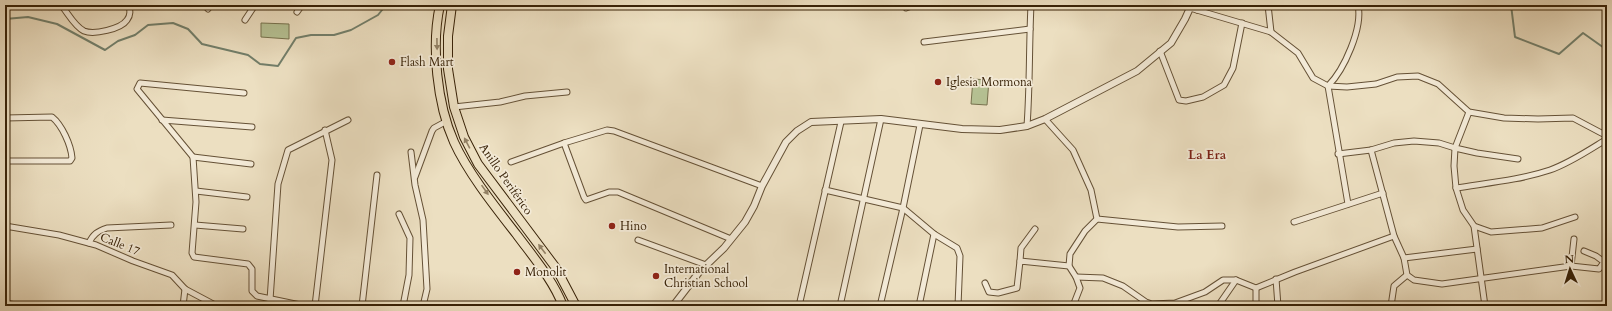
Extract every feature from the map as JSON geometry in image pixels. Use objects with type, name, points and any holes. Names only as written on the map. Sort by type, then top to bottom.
[{"type":"highway","name":"Anillo Periférico","points":[[440,5],[436,36],[437,70],[442,107],[454,141],[462,158],[546,274],[564,306]]},
{"type":"highway","name":"Anillo Periférico","points":[[452,5],[448,36],[448,69],[454,107],[464,137],[478,164],[556,268],[576,306]]},
{"type":"street","points":[[61,5],[80,28],[89,32],[102,32],[116,28],[124,23],[128,19],[130,13],[130,5]]},
{"type":"street","points":[[245,20],[255,5]]},
{"type":"street","points":[[297,12],[302,5]]},
{"type":"street","points":[[904,5],[906,8],[914,5]]},
{"type":"street","points":[[1027,126],[1030,89],[1031,5]]},
{"type":"street","points":[[1197,10],[1205,5]]},
{"type":"street","points":[[1268,5],[1271,32]]},
{"type":"street","points":[[1328,86],[1336,78],[1349,53],[1358,26],[1358,5]]},
{"type":"street","points":[[673,306],[745,222],[762,186],[786,142],[797,131],[811,122],[825,120],[841,122],[881,119],[962,129],[1000,130],[1027,126],[1045,119],[1136,71],[1171,43],[1190,6],[1197,10],[1271,32],[1298,53],[1313,78],[1328,86],[1348,87],[1376,84],[1397,77],[1418,76],[1438,84],[1469,112],[1504,118],[1573,118],[1607,136]]},
{"type":"street","points":[[1160,51],[1179,100],[1186,101],[1203,96],[1224,84],[1233,68],[1242,23]]},
{"type":"street","points":[[924,42],[1030,29]]},
{"type":"street","points":[[244,93],[140,83],[137,89],[193,157],[196,191],[192,252],[194,257],[248,264],[252,269],[252,291],[257,296],[270,300],[305,306]]},
{"type":"street","points":[[1328,86],[1338,154],[1348,204]]},
{"type":"street","points":[[454,107],[500,102],[525,96],[567,92]]},
{"type":"street","points":[[1469,112],[1455,148],[1454,166],[1456,188],[1463,210],[1474,226],[1485,306]]},
{"type":"street","points":[[5,118],[52,117],[57,121],[62,130],[72,158],[70,161],[5,161]]},
{"type":"street","points":[[840,306],[881,119]]},
{"type":"street","points":[[1045,119],[1073,150],[1090,190],[1097,219]]},
{"type":"street","points":[[162,120],[252,127]]},
{"type":"street","points":[[270,300],[278,184],[288,150],[348,120]]},
{"type":"street","points":[[415,178],[434,128],[447,122]]},
{"type":"street","points":[[799,306],[841,122]]},
{"type":"street","points":[[880,306],[903,208],[920,125]]},
{"type":"street","points":[[315,306],[332,160],[326,130]]},
{"type":"street","points":[[511,162],[600,131],[607,130],[614,131],[762,186]]},
{"type":"street","points":[[1456,188],[1520,178],[1551,170],[1574,159],[1607,139]]},
{"type":"street","points":[[1338,154],[1371,150],[1394,143],[1414,142],[1439,143],[1455,148],[1518,159]]},
{"type":"street","points":[[564,143],[586,200],[609,192],[618,192],[731,239]]},
{"type":"street","points":[[1371,150],[1394,236],[1404,258],[1407,275],[1414,280],[1442,284],[1571,266],[1599,269],[1606,260],[1584,251]]},
{"type":"street","points":[[411,152],[423,220],[427,289],[423,306]]},
{"type":"street","points":[[193,157],[251,164]]},
{"type":"street","points":[[362,306],[377,175]]},
{"type":"street","points":[[825,190],[903,208],[934,234],[957,248],[959,252],[958,306]]},
{"type":"street","points":[[196,191],[247,197]]},
{"type":"street","points":[[1294,222],[1383,193]]},
{"type":"street","points":[[399,214],[410,238],[409,275],[403,306]]},
{"type":"street","points":[[1474,226],[1491,232],[1542,228],[1575,217]]},
{"type":"street","points":[[1097,219],[1178,227],[1222,226]]},
{"type":"street","points":[[1073,306],[1080,288],[1076,277],[1069,266],[1070,254],[1085,231],[1097,219]]},
{"type":"street","points":[[195,224],[243,229]]},
{"type":"street","points":[[89,243],[93,236],[100,230],[107,228],[171,225]]},
{"type":"street","name":"Calle 17","points":[[5,226],[59,235],[89,243],[172,275],[185,289],[217,306]]},
{"type":"street","points":[[985,283],[989,292],[998,293],[1017,288],[1021,248],[1035,229]]},
{"type":"street","points":[[919,306],[934,234]]},
{"type":"street","points":[[1076,277],[1103,278],[1123,286],[1152,305],[1175,303],[1205,292],[1223,280],[1236,280],[1256,288],[1276,279],[1394,236]]},
{"type":"street","points":[[1571,266],[1574,239]]},
{"type":"street","points":[[638,240],[706,266]]},
{"type":"street","points":[[1404,258],[1477,249]]},
{"type":"street","points":[[1020,261],[1069,266]]},
{"type":"street","points":[[1391,306],[1394,286],[1407,275]]},
{"type":"street","points":[[1276,279],[1278,306]]},
{"type":"street","points":[[1218,306],[1236,280]]},
{"type":"street","points":[[1256,288],[1256,306]]},
{"type":"street","points":[[183,306],[185,289]]},
{"type":"street","points":[[5,303],[21,306]]},
{"type":"green space","points":[[261,23],[289,24],[289,39],[261,37]]},
{"type":"green space","points":[[973,79],[989,80],[987,105],[971,104]]},
{"type":"waterway","points":[[5,19],[28,17],[57,24],[105,50],[118,41],[135,35],[148,25],[173,23],[188,29],[202,44],[248,55],[260,64],[278,66],[296,38],[311,35],[334,35],[351,30],[378,15],[386,5]]},
{"type":"waterway","points":[[1511,5],[1515,37],[1559,54],[1583,33],[1607,50]]},
{"type":"place","name":"Flash Mart","points":[[392,62]]},
{"type":"place","name":"Iglesia Mormona","points":[[938,82]]},
{"type":"place","name":"Hino","points":[[612,226]]},
{"type":"place","name":"Monolit","points":[[517,272]]},
{"type":"place","name":"International Christian School","points":[[656,276]]},
{"type":"district","name":"La Era","points":[[1207,154]]}]
